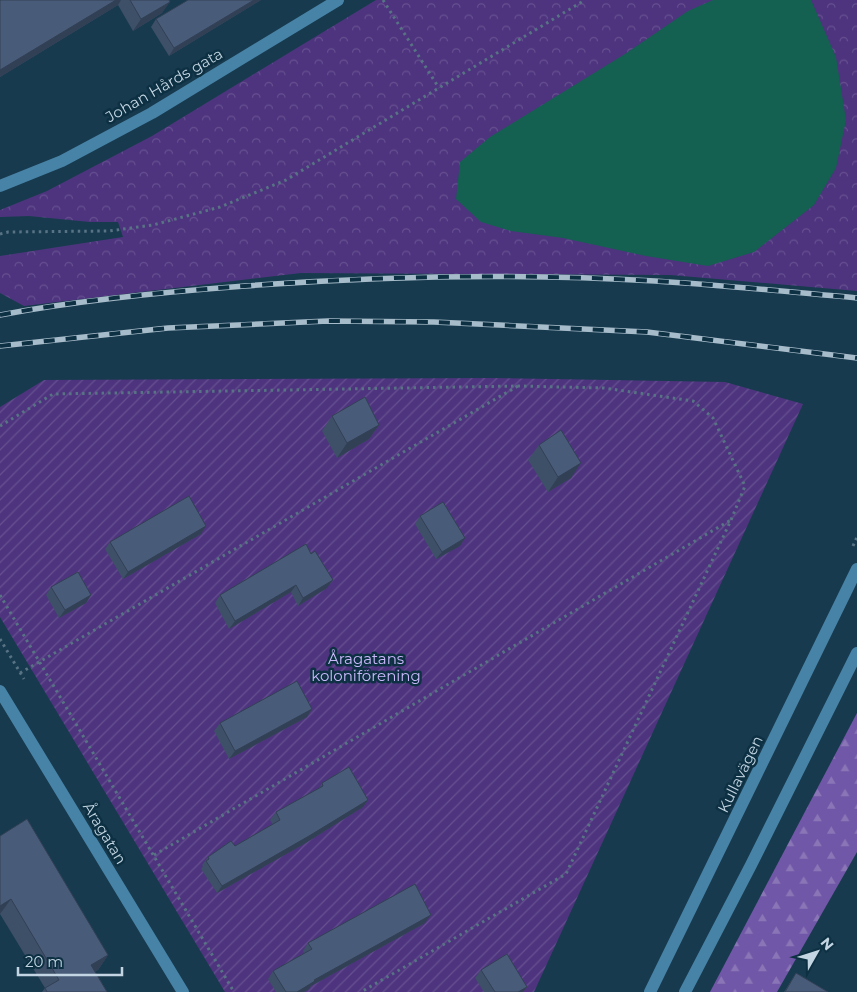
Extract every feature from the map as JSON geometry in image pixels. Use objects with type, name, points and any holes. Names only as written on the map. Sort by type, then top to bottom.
[{"type":"street","name":"Johan Hårds gata","points":[[0,186],[62,161],[152,113],[338,0]]},
{"type":"street","name":"Kullavägen","points":[[650,992],[787,716],[857,569]]},
{"type":"street","points":[[685,992],[857,653]]},
{"type":"street","name":"Åragatan","points":[[0,691],[183,992]]},
{"type":"path","points":[[383,0],[439,88]]},
{"type":"path","points":[[0,234],[8,232],[109,231],[153,225],[220,207],[286,180],[585,0]]},
{"type":"path","points":[[0,426],[53,394],[519,386],[604,388],[693,401],[713,418],[745,486],[731,520],[566,874],[361,992]]},
{"type":"path","points":[[20,673],[519,386]]},
{"type":"path","points":[[154,855],[731,520]]},
{"type":"path","points":[[0,595],[234,992]]},
{"type":"green space","points":[[376,0],[857,0],[857,291],[670,275],[301,273],[24,306],[0,293],[0,256],[123,237],[118,222],[90,222],[29,216],[0,217],[0,210],[47,191],[152,136]]},
{"type":"green space","name":"Åragatans koloniförening","points":[[488,378],[725,382],[803,404],[534,992],[225,992],[0,617],[0,407],[44,380]]},
{"type":"green space","points":[[857,713],[857,852],[777,992],[710,992]]},
{"type":"shaded area","points":[[713,0],[811,0],[836,57],[846,120],[836,168],[814,205],[754,252],[708,266],[646,256],[563,238],[511,231],[481,222],[456,199],[460,162],[490,137],[625,54],[688,11]]},
{"type":"building","points":[[0,0],[116,0],[0,70]]},
{"type":"building","points":[[130,0],[169,0],[170,2],[141,19]]},
{"type":"building","points":[[188,0],[254,0],[174,48],[156,19]]},
{"type":"building","points":[[365,397],[379,425],[347,443],[332,416]]},
{"type":"building","points":[[561,430],[581,463],[558,477],[539,445]]},
{"type":"building","points":[[189,496],[206,526],[128,572],[110,542]]},
{"type":"building","points":[[443,502],[465,538],[442,552],[420,516]]},
{"type":"building","points":[[306,544],[311,554],[315,551],[333,580],[303,598],[296,585],[235,621],[220,595]]},
{"type":"building","points":[[78,572],[91,595],[65,610],[51,587]]},
{"type":"building","points":[[297,681],[312,709],[235,751],[220,723]]},
{"type":"building","points":[[349,767],[368,800],[222,886],[206,861],[209,859],[208,857],[231,841],[235,846],[280,820],[276,812],[323,786],[322,783]]},
{"type":"building","points":[[27,819],[108,955],[91,965],[107,992],[47,992],[45,988],[59,980],[11,899],[0,906],[0,836]]},
{"type":"building","points":[[415,884],[431,915],[314,980],[297,992],[286,992],[273,971],[312,949],[308,943]]},
{"type":"building","points":[[507,954],[527,987],[518,992],[495,992],[481,970]]},
{"type":"building","points":[[796,973],[828,992],[785,992]]},
{"type":"railway","points":[[0,315],[91,301],[183,291],[398,278],[501,276],[655,281],[857,298]]},
{"type":"railway","points":[[0,346],[168,328],[328,321],[434,322],[647,332],[857,358]]}]
